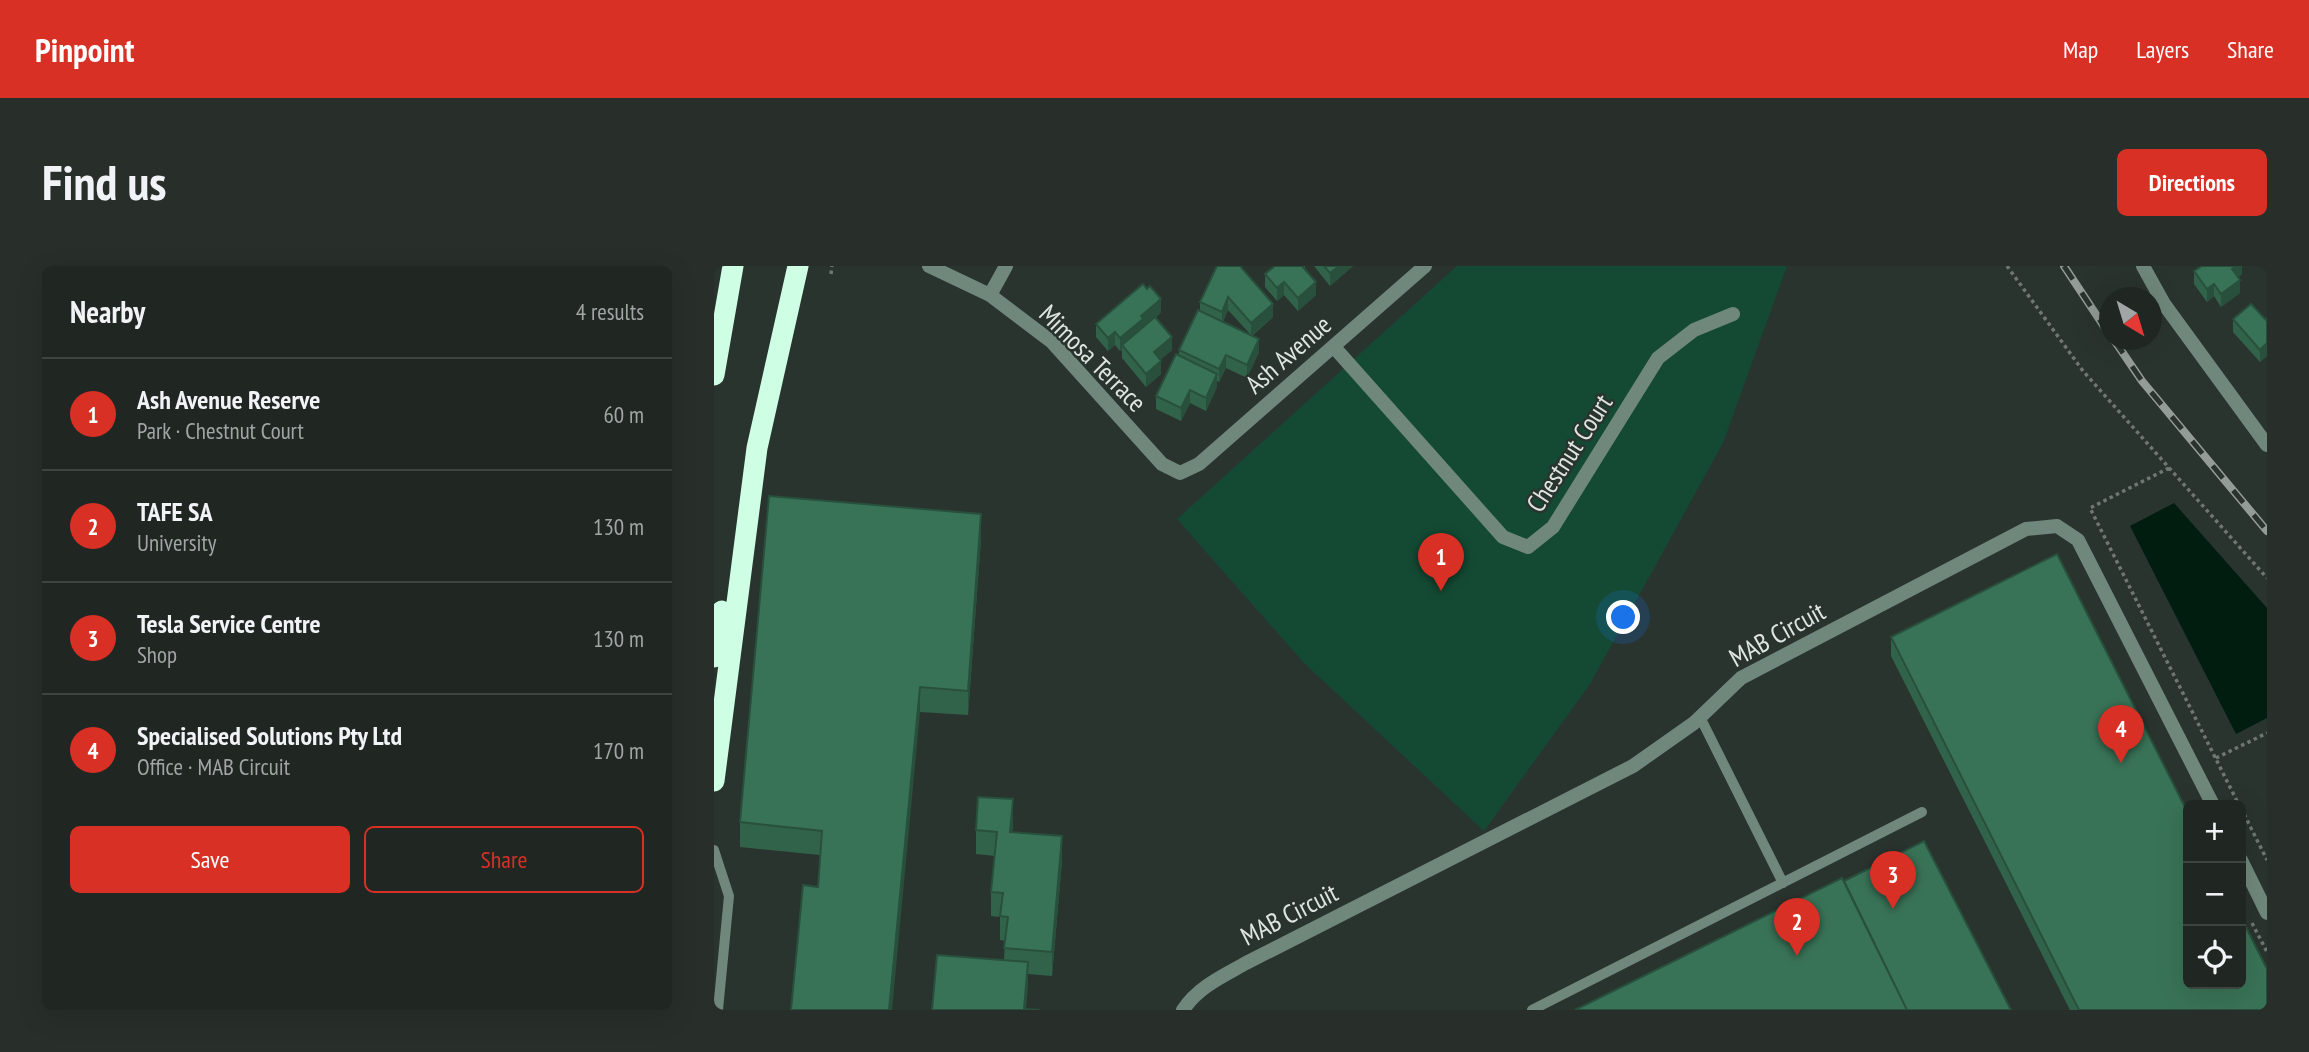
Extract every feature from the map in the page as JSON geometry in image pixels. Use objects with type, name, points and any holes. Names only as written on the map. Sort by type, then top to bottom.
[{"type":"highway","points":[[714,374],[733,266]]},
{"type":"highway","points":[[714,657],[798,266]]},
{"type":"highway","points":[[714,782],[757,448]]},
{"type":"street","name":"Mimosa Terrace","points":[[929,266],[990,295],[1052,342],[1162,464],[1180,473]]},
{"type":"street","points":[[990,295],[1006,266]]},
{"type":"street","name":"Ash Avenue","points":[[1180,473],[1199,464],[1424,266]]},
{"type":"street","points":[[2143,266],[2164,304],[2267,445]]},
{"type":"street","name":"Chestnut Court","points":[[1334,347],[1503,537],[1528,547],[1553,527],[1658,358],[1694,330],[1733,314]]},
{"type":"street","name":"MAB Circuit","points":[[1184,1010],[1191,998],[1213,982],[1633,766],[1664,747],[1741,678],[2026,529],[2057,526],[2078,540],[2210,800]]},
{"type":"street","points":[[2242,863],[2267,913]]},
{"type":"lane","points":[[1700,717],[1783,883]]},
{"type":"lane","points":[[1532,1010],[1922,812]]},
{"type":"lane","points":[[714,850],[730,897],[718,1010]]},
{"type":"path","points":[[831,274],[832,266]]},
{"type":"path","points":[[2007,266],[2083,371],[2267,578]]},
{"type":"path","points":[[2169,468],[2090,508],[2237,800]]},
{"type":"path","points":[[2216,758],[2267,733]]},
{"type":"path","points":[[2246,819],[2267,860]]},
{"type":"green space","points":[[1457,266],[1787,266],[1723,443],[1590,684],[1484,831],[1304,663],[1177,519]]},
{"type":"shaded area","points":[[2174,503],[2267,608],[2267,718],[2236,734],[2130,526]]},
{"type":"building","points":[[1217,266],[1240,266],[1273,304],[1251,323],[1228,297],[1222,312],[1200,302]]},
{"type":"building","points":[[1275,266],[1302,266],[1316,282],[1298,298],[1284,282],[1277,288],[1265,274]]},
{"type":"building","points":[[1324,266],[1339,266],[1330,273]]},
{"type":"building","points":[[2202,266],[2236,266],[2232,269],[2240,280],[2221,294],[2214,284],[2207,289],[2194,271]]},
{"type":"building","points":[[1143,284],[1147,289],[1150,286],[1161,299],[1120,338],[1115,332],[1108,338],[1096,324]]},
{"type":"building","points":[[2251,304],[2267,319],[2267,343],[2260,350],[2233,319]]},
{"type":"building","points":[[1198,310],[1259,339],[1247,365],[1226,355],[1219,369],[1179,350]]},
{"type":"building","points":[[1155,317],[1172,337],[1154,352],[1161,361],[1146,374],[1122,345]]},
{"type":"building","points":[[1176,354],[1217,374],[1206,398],[1190,390],[1181,408],[1156,396]]},
{"type":"building","points":[[769,496],[981,514],[968,691],[920,687],[889,1010],[791,1010],[803,885],[818,887],[822,831],[740,822]]},
{"type":"building","points":[[2057,554],[2183,803],[2183,989],[2246,989],[2246,927],[2267,969],[2267,1010],[2079,1010],[1891,637]]},
{"type":"building","points":[[978,797],[1013,799],[1010,832],[1062,836],[1052,952],[1004,948],[1008,917],[1000,916],[1003,893],[991,892],[997,832],[976,830]]},
{"type":"building","points":[[1924,841],[2011,1010],[1907,1010],[1844,881]]},
{"type":"building","points":[[1842,878],[1907,1010],[1575,1010]]},
{"type":"building","points":[[937,955],[1028,962],[1024,1009],[1040,1010],[932,1010]]},
{"type":"railway","points":[[2064,266],[2099,319]]},
{"type":"railway","points":[[2121,350],[2142,381],[2267,531]]},
{"type":"place","name":"Ash Avenue Reserve","points":[[1441,591]]},
{"type":"place","name":"Specialised Solutions Pty Ltd","points":[[2121,763]]},
{"type":"place","name":"Tesla Service Centre","points":[[1893,909]]},
{"type":"place","name":"TAFE SA","points":[[1797,956]]}]
